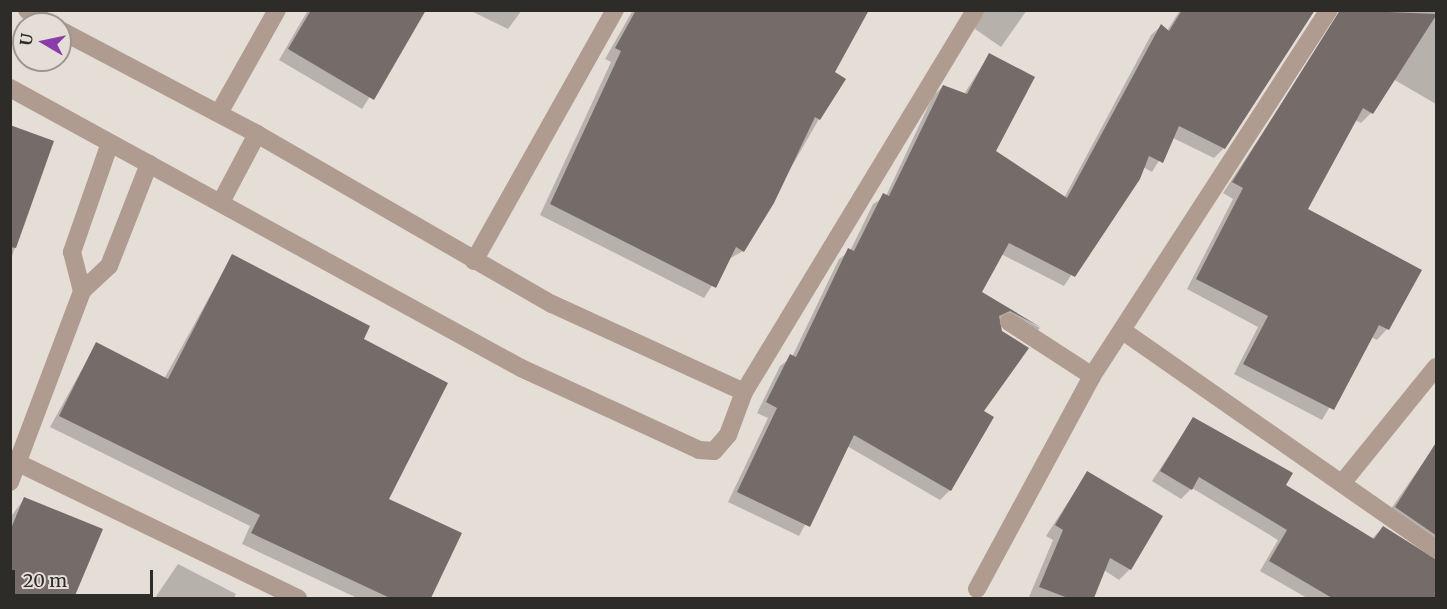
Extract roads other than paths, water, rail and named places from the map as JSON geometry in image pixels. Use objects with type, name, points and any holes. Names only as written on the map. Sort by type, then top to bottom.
[{"type":"street","points":[[219,113],[277,10]]},
{"type":"street","points":[[474,261],[615,10]]},
{"type":"street","points":[[10,88],[521,368],[699,450],[722,447],[744,392],[975,10]]},
{"type":"street","points":[[976,589],[1092,376],[1329,10]]},
{"type":"street","points":[[72,36],[257,134],[474,261],[744,392]]},
{"type":"street","points":[[221,202],[257,134]]},
{"type":"street","points":[[82,291],[72,252],[110,143]]},
{"type":"street","points":[[10,482],[15,460],[82,291],[109,266],[149,164]]},
{"type":"street","points":[[1009,322],[1092,376]]},
{"type":"street","points":[[1123,331],[1437,549]]},
{"type":"street","points":[[1343,482],[1437,367]]},
{"type":"street","points":[[15,460],[298,598]]}]
